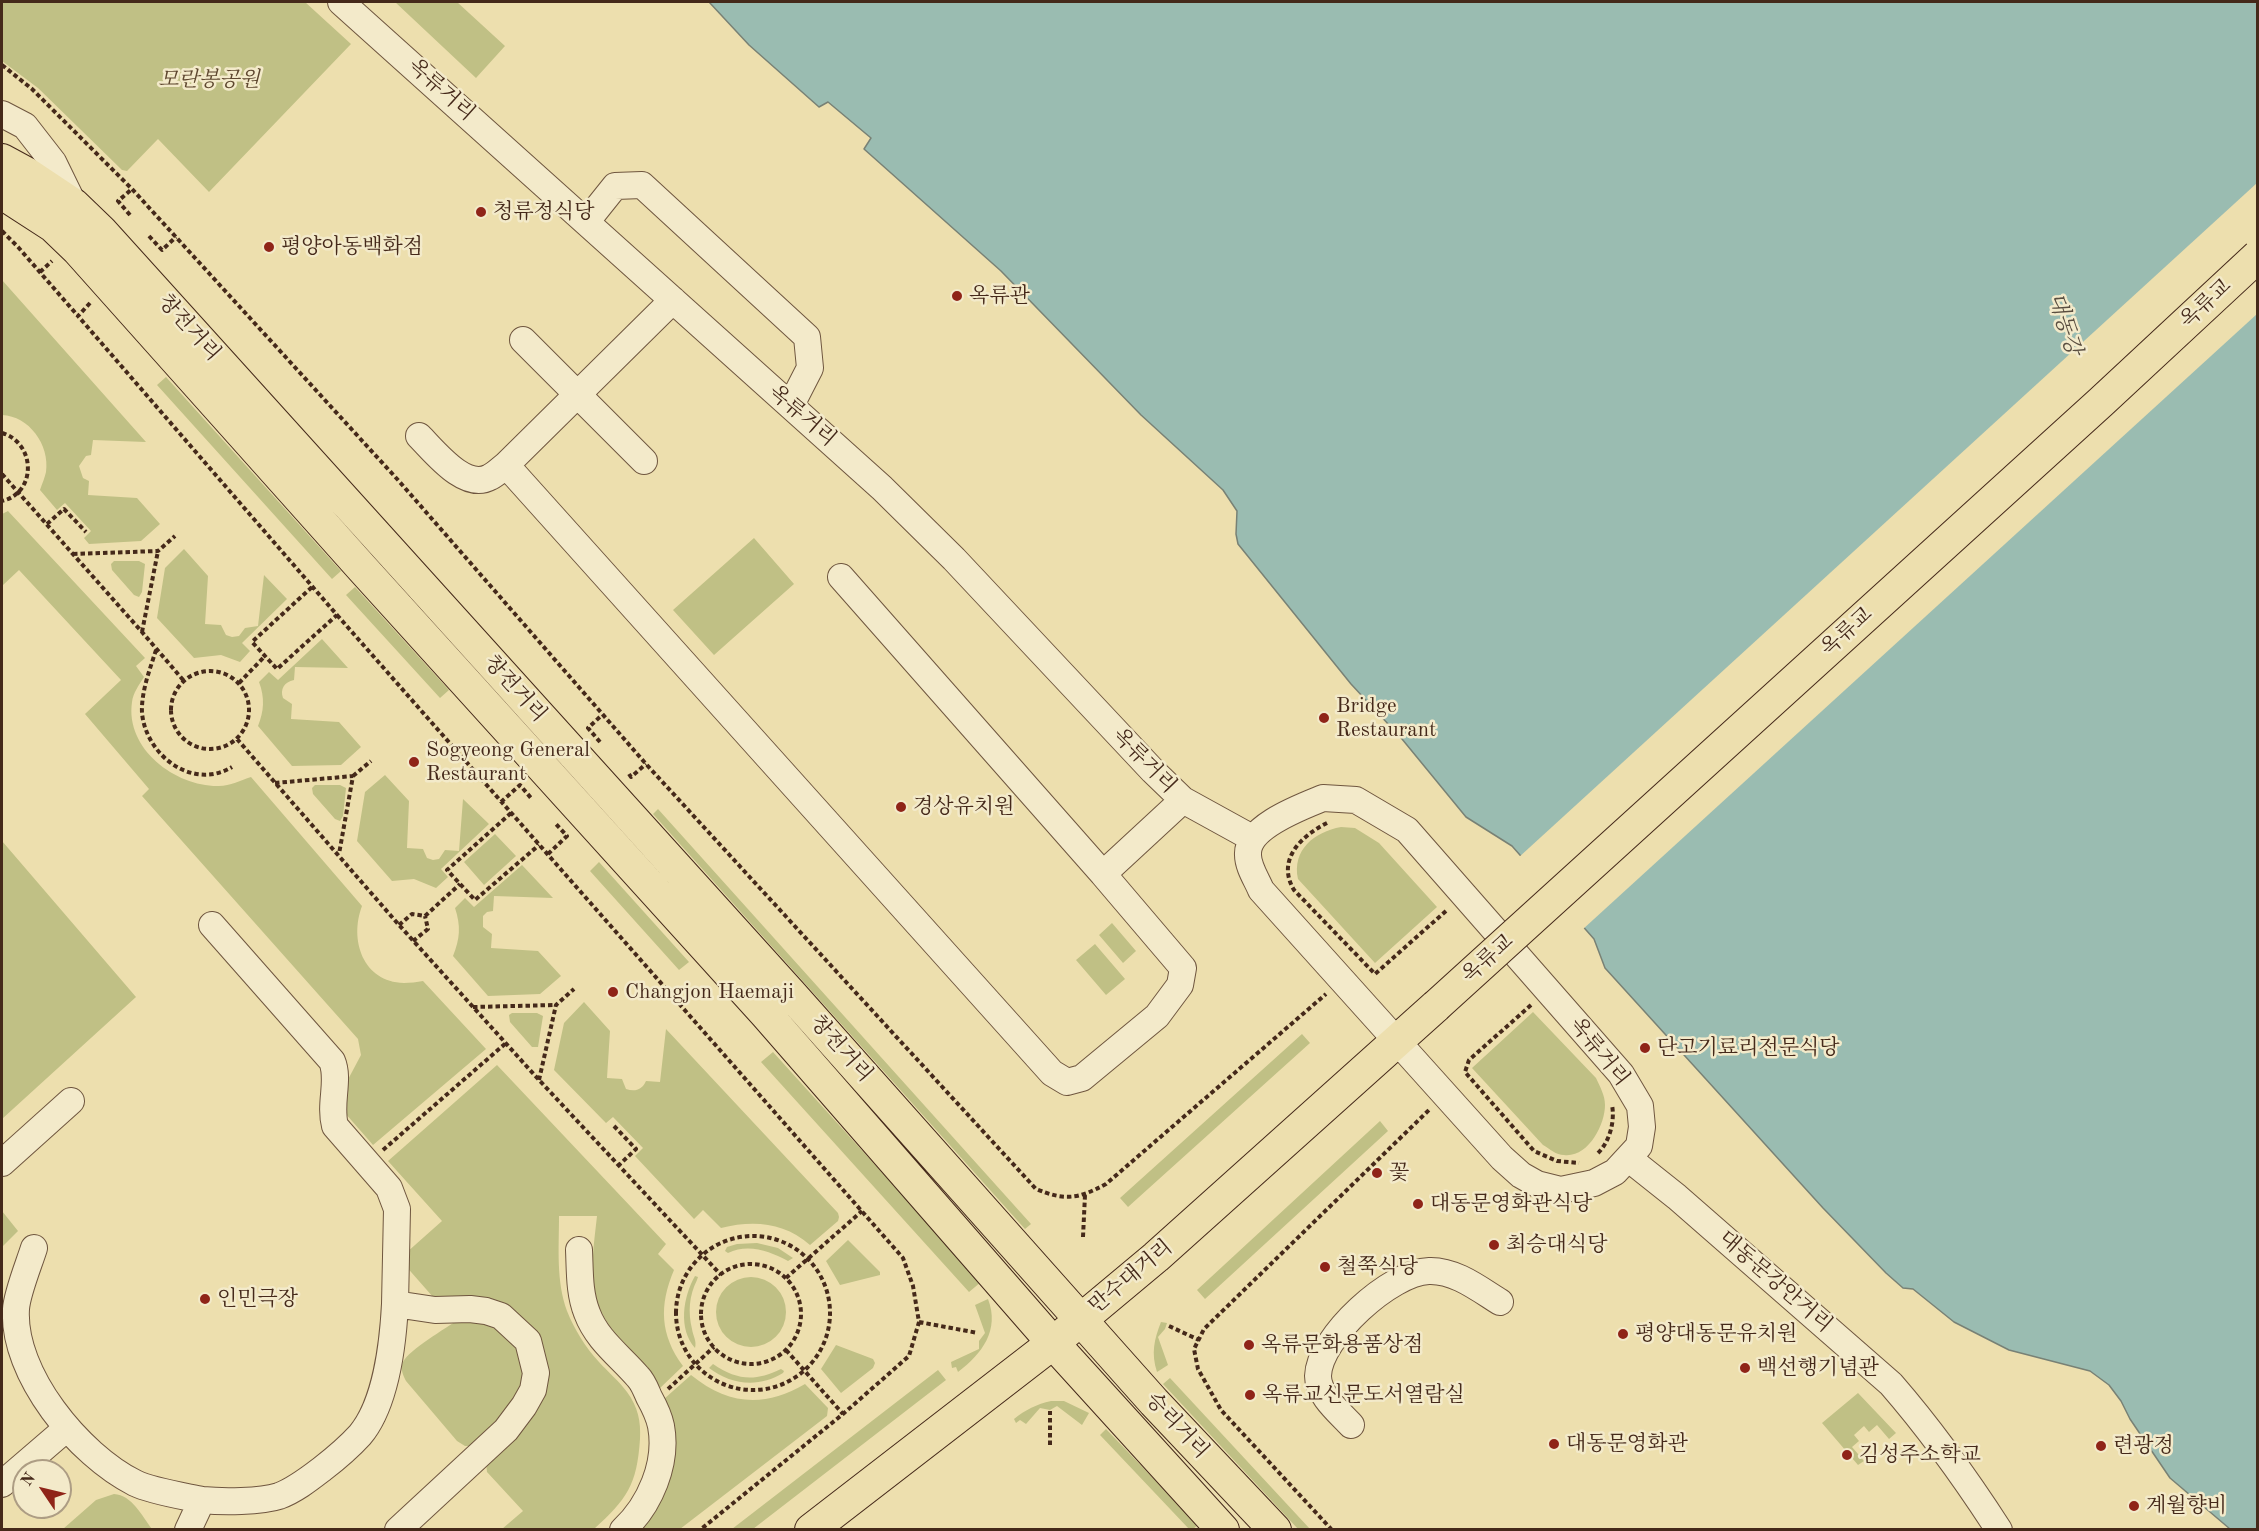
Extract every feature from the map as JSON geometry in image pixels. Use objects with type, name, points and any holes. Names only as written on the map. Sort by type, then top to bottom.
[{"type":"main road","name":"창전거리","points":[[2,160],[26,173],[64,215],[190,374],[369,576],[766,1014],[1053,1343]]},
{"type":"main road","points":[[2,193],[64,215]]},
{"type":"main road","name":"창전거리","points":[[64,215],[101,231],[1082,1319]]},
{"type":"main road","name":"옥류교","points":[[1436,1006],[2258,256]]},
{"type":"main road","name":"만수대거리","points":[[811,1530],[1053,1343],[1156,1257],[1436,1006]]},
{"type":"main road","name":"승리거리","points":[[1082,1319],[1154,1402],[1275,1530]]},
{"type":"main road","name":"승리거리","points":[[1053,1343],[1223,1530]]},
{"type":"street","name":"옥류거리","points":[[341,2],[882,488],[954,559],[1183,800],[1252,838]]},
{"type":"street","points":[[370,2],[393,48]]},
{"type":"street","points":[[2,114],[24,126],[53,162],[64,215]]},
{"type":"street","points":[[587,221],[615,186],[642,185],[807,337],[810,368],[791,405]]},
{"type":"street","points":[[419,436],[453,471],[473,479],[488,478],[506,465],[673,300]]},
{"type":"street","points":[[523,340],[644,461]]},
{"type":"street","points":[[506,465],[1052,1073],[1067,1082],[1082,1078],[1157,1016],[1180,985],[1183,968],[841,577]]},
{"type":"street","name":"옥류거리","points":[[1323,798],[1356,800],[1407,830],[1621,1074],[1640,1106],[1642,1127],[1639,1146],[1615,1172],[1594,1183],[1561,1190],[1537,1184],[1521,1175],[1502,1158],[1261,890],[1248,854],[1252,838],[1287,813],[1323,798]]},
{"type":"street","points":[[1102,874],[1183,800]]},
{"type":"street","points":[[34,1248],[16,1308],[18,1340],[32,1379],[67,1428],[94,1455],[136,1484],[202,1500],[227,1502],[279,1496],[328,1465],[360,1435],[376,1408],[394,1325],[397,1209],[389,1188],[335,1126],[332,1114],[336,1070],[332,1061],[212,926]]},
{"type":"street","points":[[2,1163],[71,1101]]},
{"type":"street","name":"대동문강안거리","points":[[1628,1158],[1677,1197],[1892,1384],[1920,1417],[1966,1479],[1999,1530]]},
{"type":"street","points":[[579,1250],[580,1280],[587,1314],[598,1334],[640,1378],[652,1401],[661,1427],[662,1449],[658,1475],[648,1499],[634,1520],[623,1530]]},
{"type":"street","points":[[1351,1425],[1324,1396],[1318,1378],[1322,1359],[1329,1343],[1372,1300],[1412,1274],[1431,1270],[1463,1278],[1500,1302]]},
{"type":"street","points":[[395,1304],[435,1310],[470,1309],[501,1316],[528,1341],[536,1373],[532,1390],[524,1406],[506,1430],[398,1530]]},
{"type":"street","points":[[2,1484],[67,1428]]},
{"type":"street","points":[[188,1530],[202,1500]]},
{"type":"path","points":[[2,64],[32,89],[132,189],[398,480],[646,764],[1036,1189],[1056,1198],[1085,1195],[1106,1184],[1326,994]]},
{"type":"path","points":[[130,215],[118,201],[132,189]]},
{"type":"path","points":[[2,231],[903,1258],[913,1286],[918,1323],[909,1356],[843,1414],[700,1530]]},
{"type":"path","points":[[149,236],[162,250],[176,237]]},
{"type":"path","points":[[40,272],[51,260]]},
{"type":"path","points":[[78,316],[91,304]]},
{"type":"path","points":[[2,433],[9,435],[20,444],[26,455],[28,468],[26,481],[19,492],[2,501]]},
{"type":"path","points":[[2,474],[184,681]]},
{"type":"path","points":[[47,524],[64,509],[86,532]]},
{"type":"path","points":[[142,632],[158,551],[175,536]]},
{"type":"path","points":[[73,554],[158,551]]},
{"type":"path","points":[[312,587],[252,642],[265,657],[277,669],[337,615]]},
{"type":"path","points":[[156,649],[146,682],[142,712],[147,736],[162,754],[176,766],[191,774],[221,773],[232,767]]},
{"type":"path","points":[[239,683],[265,657]]},
{"type":"path","points":[[212,670],[227,674],[239,683],[247,696],[250,711],[246,727],[237,739],[224,747],[208,749],[194,746],[181,736],[174,723],[171,708],[175,694],[184,681],[197,673],[212,670]]},
{"type":"path","points":[[600,742],[588,728],[602,715]]},
{"type":"path","points":[[237,739],[413,941],[721,1275]]},
{"type":"path","points":[[274,783],[353,776],[371,761]]},
{"type":"path","points":[[631,777],[646,764]]},
{"type":"path","points":[[338,854],[353,776]]},
{"type":"path","points":[[501,802],[520,785],[531,798]]},
{"type":"path","points":[[511,813],[447,870],[475,900],[539,844]]},
{"type":"path","points":[[548,854],[567,836],[555,823]]},
{"type":"path","points":[[425,916],[460,884]]},
{"type":"path","points":[[1362,961],[1375,974],[1448,910]]},
{"type":"path","points":[[399,925],[412,914],[425,916]]},
{"type":"path","points":[[413,941],[428,929],[425,916]]},
{"type":"path","points":[[539,1080],[556,1005],[574,988]]},
{"type":"path","points":[[1465,1072],[1469,1060],[1534,1002]]},
{"type":"path","points":[[473,1007],[556,1005]]},
{"type":"path","points":[[369,1163],[506,1043]]},
{"type":"path","points":[[1332,1530],[1221,1410],[1198,1369],[1194,1349],[1204,1329],[1429,1110]]},
{"type":"path","points":[[614,1126],[636,1149],[619,1165]]},
{"type":"path","points":[[1083,1237],[1085,1195]]},
{"type":"path","points":[[786,1278],[863,1211]]},
{"type":"path","points":[[757,1235],[782,1241],[808,1258],[818,1270],[826,1288],[830,1315],[824,1341],[805,1370],[778,1386],[747,1390],[716,1381],[695,1364],[681,1342],[675,1311],[683,1280],[702,1254],[724,1240],[757,1235]]},
{"type":"path","points":[[754,1264],[771,1268],[786,1278],[797,1294],[801,1314],[797,1333],[786,1350],[770,1360],[752,1364],[734,1361],[714,1347],[702,1325],[702,1306],[709,1289],[721,1275],[736,1266],[754,1264]]},
{"type":"path","points":[[918,1323],[978,1333]]},
{"type":"path","points":[[1169,1326],[1199,1340]]},
{"type":"path","points":[[652,1401],[714,1347]]},
{"type":"path","points":[[786,1350],[843,1414]]},
{"type":"path","points":[[1050,1411],[1050,1444]]},
{"type":"green space","name":"모란봉공원","points":[[2,2],[305,2],[351,44],[209,192],[158,139],[127,171],[122,170],[38,88],[2,61]]},
{"type":"green space","points":[[395,2],[457,2],[505,46],[476,78]]},
{"type":"green space","points":[[2,280],[146,442],[93,440],[91,455],[86,456],[79,466],[83,478],[89,481],[88,495],[137,498],[160,524],[141,541],[89,544],[84,538],[91,531],[65,503],[57,510],[40,490],[46,472],[45,452],[41,442],[29,426],[12,417],[2,415]]},
{"type":"green space","points":[[166,377],[341,571],[332,579],[157,385]]},
{"type":"green space","points":[[8,511],[145,658],[136,666],[144,677],[136,689],[132,702],[132,719],[137,736],[145,750],[171,773],[203,785],[223,786],[251,777],[362,906],[357,932],[363,957],[369,967],[390,981],[404,983],[423,981],[486,1049],[373,1145],[345,1113],[344,1087],[361,1055],[358,1039],[142,796],[149,789],[85,714],[121,680],[19,570],[2,586],[2,514]]},
{"type":"green space","points":[[754,538],[794,584],[714,655],[673,610]]},
{"type":"green space","points":[[184,549],[208,576],[205,624],[221,625],[226,635],[239,636],[245,628],[258,626],[264,575],[287,599],[242,643],[250,651],[240,662],[221,655],[194,658],[157,618],[165,568]]},
{"type":"green space","points":[[114,561],[139,561],[145,564],[142,592],[139,597],[134,595],[112,570],[111,564]]},
{"type":"green space","points":[[355,587],[449,690],[440,698],[346,595]]},
{"type":"green space","points":[[322,639],[348,668],[295,667],[294,680],[284,686],[283,698],[292,704],[291,719],[339,722],[361,747],[341,765],[292,766],[258,726],[263,704],[259,682],[269,672],[278,680]]},
{"type":"green space","points":[[385,775],[409,801],[407,848],[423,849],[427,858],[439,859],[445,850],[459,851],[463,799],[489,824],[441,869],[448,877],[436,888],[414,879],[392,881],[357,841],[365,792]]},
{"type":"green space","points":[[315,785],[340,785],[346,788],[343,816],[340,821],[335,819],[313,794],[312,788]]},
{"type":"green space","points":[[658,809],[1031,1224],[1025,1229],[653,814]]},
{"type":"green space","points":[[1341,827],[1355,828],[1379,843],[1437,907],[1375,963],[1298,879],[1298,859],[1307,844],[1322,833]]},
{"type":"green space","points":[[495,834],[516,856],[484,885],[464,862]]},
{"type":"green space","points":[[2,841],[136,997],[2,1119]]},
{"type":"green space","points":[[599,862],[689,962],[679,970],[590,871]]},
{"type":"green space","points":[[522,865],[553,898],[494,896],[493,911],[483,916],[483,927],[492,934],[491,948],[538,951],[561,976],[540,994],[488,996],[453,956],[459,932],[455,908],[465,898],[474,907]]},
{"type":"green space","points":[[1112,923],[1136,951],[1123,963],[1099,935]]},
{"type":"green space","points":[[1095,944],[1125,979],[1106,995],[1076,960]]},
{"type":"green space","points":[[584,1002],[610,1031],[607,1078],[622,1079],[626,1089],[632,1090],[638,1090],[646,1081],[660,1082],[666,1029],[838,1213],[838,1221],[810,1245],[800,1237],[779,1227],[745,1224],[721,1228],[703,1210],[694,1219],[635,1156],[643,1148],[613,1117],[606,1123],[554,1070],[564,1023]]},
{"type":"green space","points":[[1533,1012],[1596,1078],[1604,1098],[1602,1122],[1594,1139],[1588,1146],[1573,1155],[1558,1154],[1543,1145],[1472,1068]]},
{"type":"green space","points":[[537,1013],[543,1016],[538,1047],[532,1047],[510,1022],[509,1015]]},
{"type":"green space","points":[[1302,1034],[1310,1043],[1128,1207],[1120,1198]]},
{"type":"green space","points":[[773,1052],[981,1282],[969,1292],[761,1062]]},
{"type":"green space","points":[[497,1065],[666,1244],[658,1254],[674,1270],[666,1295],[664,1320],[670,1343],[683,1366],[658,1390],[647,1370],[613,1330],[599,1307],[593,1274],[597,1216],[559,1216],[561,1288],[567,1311],[590,1351],[631,1398],[640,1426],[639,1455],[633,1480],[615,1509],[594,1529],[502,1529],[523,1511],[487,1472],[486,1462],[510,1435],[535,1338],[433,1297],[404,1264],[406,1253],[442,1221],[388,1161]]},
{"type":"green space","points":[[1380,1121],[1388,1131],[1205,1299],[1197,1290]]},
{"type":"green space","points":[[2,1211],[18,1231],[2,1247]]},
{"type":"green space","points":[[848,1240],[880,1272],[880,1275],[840,1285],[826,1261]]},
{"type":"green space","points":[[757,1243],[778,1248],[793,1258],[788,1261],[766,1251],[751,1248],[728,1253],[725,1251],[727,1247],[737,1244]]},
{"type":"green space","points":[[695,1276],[698,1277],[692,1292],[690,1310],[695,1348],[686,1332],[684,1313],[685,1303]]},
{"type":"green space","points":[[751,1277],[764,1280],[776,1287],[783,1299],[786,1312],[783,1325],[776,1337],[764,1344],[751,1347],[738,1344],[726,1337],[719,1325],[716,1312],[719,1299],[726,1287],[738,1280]]},
{"type":"green space","points":[[988,1299],[992,1321],[990,1331],[975,1357],[958,1372],[956,1367],[952,1368],[951,1362],[979,1349],[979,1341],[985,1333],[975,1305]]},
{"type":"green space","points":[[458,1320],[489,1321],[521,1347],[524,1385],[505,1416],[471,1446],[465,1446],[457,1441],[406,1381],[402,1370],[403,1362],[412,1352]]},
{"type":"green space","points":[[1161,1322],[1167,1323],[1158,1337],[1168,1365],[1157,1372],[1154,1347]]},
{"type":"green space","points":[[836,1345],[873,1359],[875,1363],[873,1368],[841,1393],[821,1369]]},
{"type":"green space","points":[[713,1364],[730,1373],[746,1377],[762,1376],[781,1369],[784,1371],[764,1381],[745,1382],[718,1374],[709,1368]]},
{"type":"green space","points":[[938,1370],[946,1380],[753,1529],[732,1529]]},
{"type":"green space","points":[[691,1375],[719,1392],[746,1400],[775,1397],[805,1384],[828,1408],[827,1416],[680,1529],[630,1530],[635,1524],[664,1399]]},
{"type":"green space","points":[[1170,1378],[1310,1529],[1298,1529],[1163,1384]]},
{"type":"green space","points":[[1858,1393],[1896,1433],[1889,1439],[1877,1425],[1869,1432],[1864,1426],[1854,1435],[1859,1441],[1852,1447],[1864,1461],[1858,1465],[1822,1423]]},
{"type":"green space","points":[[1051,1401],[1064,1401],[1089,1413],[1082,1425],[1057,1406],[1050,1410],[1040,1408],[1026,1424],[1020,1420],[1016,1423],[1014,1419],[1022,1413]]},
{"type":"green space","points":[[1106,1429],[1198,1525],[1189,1529],[1100,1435]]},
{"type":"green space","points":[[114,1494],[131,1502],[152,1529],[63,1529],[96,1500]]},
{"type":"water","name":"대동강","points":[[709,2],[2257,2],[2257,1529],[2230,1529],[2170,1478],[2130,1419],[2121,1401],[2109,1385],[2090,1371],[2009,1350],[1954,1322],[1913,1289],[1903,1288],[1886,1273],[1823,1208],[1605,968],[1594,939],[1512,846],[1466,817],[1402,739],[1351,684],[1238,544],[1237,511],[1223,490],[1141,415],[1001,271],[864,149],[871,138],[828,102],[819,107],[749,45]]},
{"type":"pier","points":[[2257,183],[2257,314],[1582,930],[1518,858]]},
{"type":"place","name":"청류정식당","points":[[481,212]]},
{"type":"place","name":"평양아동백화점","points":[[269,247]]},
{"type":"place","name":"옥류관","points":[[957,296]]},
{"type":"place","name":"Bridge Restaurant","points":[[1324,718]]},
{"type":"place","name":"Sogyeong General Restaurant","points":[[414,762]]},
{"type":"place","name":"경상유치원","points":[[901,807]]},
{"type":"place","name":"Changjon Haemaji","points":[[613,992]]},
{"type":"place","name":"단고기료리전문식당","points":[[1645,1048]]},
{"type":"place","name":"꽃","points":[[1377,1173]]},
{"type":"place","name":"대동문영화관식당","points":[[1418,1204]]},
{"type":"place","name":"최승대식당","points":[[1494,1245]]},
{"type":"place","name":"철쭉식당","points":[[1325,1267]]},
{"type":"place","name":"인민극장","points":[[205,1299]]},
{"type":"place","name":"평양대동문유치원","points":[[1623,1334]]},
{"type":"place","name":"옥류문화용품상점","points":[[1249,1345]]},
{"type":"place","name":"백선행기념관","points":[[1745,1368]]},
{"type":"place","name":"옥류교신문도서열람실","points":[[1250,1395]]},
{"type":"place","name":"대동문영화관","points":[[1554,1444]]},
{"type":"place","name":"련광정","points":[[2101,1446]]},
{"type":"place","name":"김성주소학교","points":[[1847,1455]]},
{"type":"place","name":"계월향비","points":[[2134,1506]]}]
